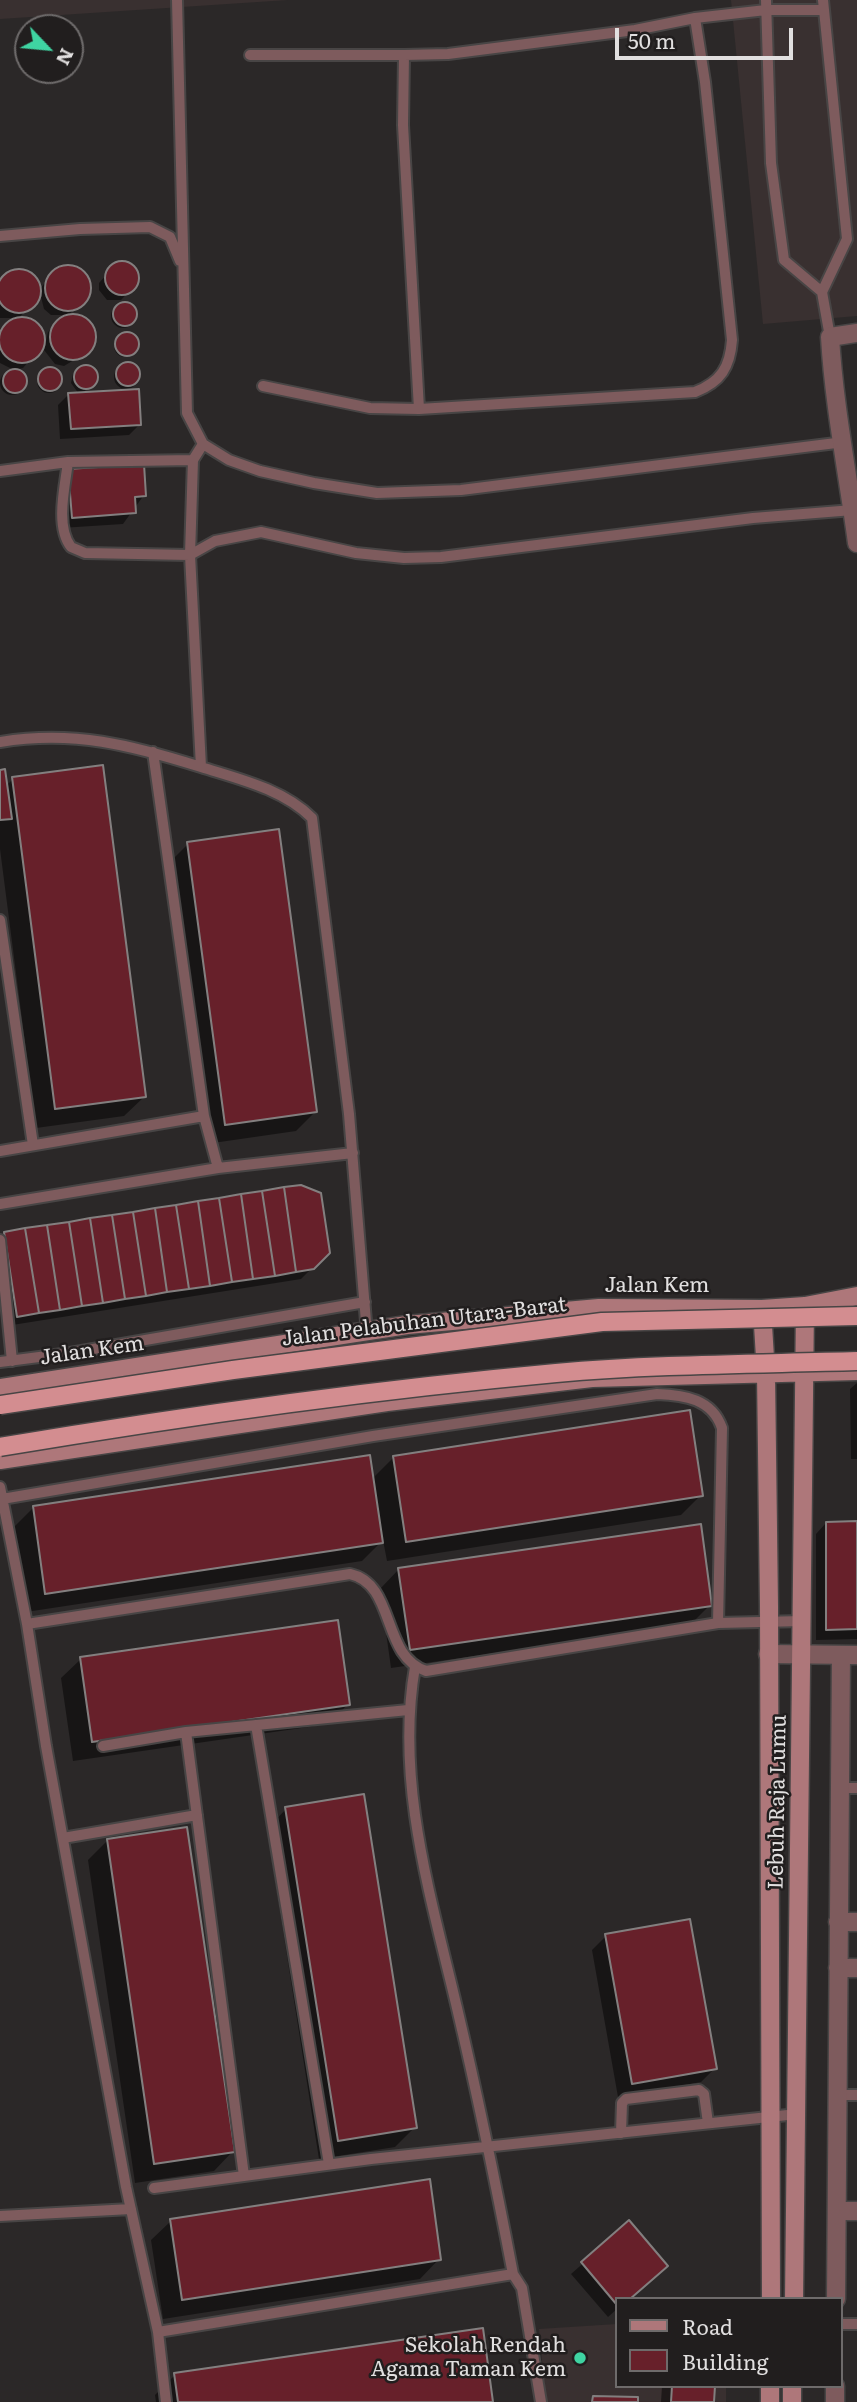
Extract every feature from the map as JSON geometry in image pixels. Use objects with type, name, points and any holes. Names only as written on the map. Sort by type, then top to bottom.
[{"type":"main road","name":"Jalan Pelabuhan Utara-Barat","points":[[0,1405],[233,1370],[602,1322],[857,1316]]},
{"type":"main road","points":[[0,1447],[166,1419],[557,1373],[693,1365],[857,1361]]},
{"type":"street","points":[[857,333],[830,337],[832,382],[844,442],[857,543]]},
{"type":"street","name":"Jalan Kem","points":[[0,1388],[368,1334],[407,1325],[599,1307],[762,1310],[805,1306],[857,1296]]},
{"type":"street","name":"Lebuh Raja Lumu","points":[[794,2297],[805,1306]]},
{"type":"street","name":"Lebuh Raja Lumu","points":[[762,1310],[766,1374],[769,1621],[771,2297]]},
{"type":"street","points":[[0,1460],[387,1402],[592,1378],[857,1371]]},
{"type":"street","points":[[768,1654],[849,1655],[848,1788],[838,1922],[838,1968],[848,2095],[837,2211],[836,2297]]},
{"type":"street","points":[[838,1922],[857,1922]]},
{"type":"street","points":[[838,1968],[857,1968]]},
{"type":"street","points":[[837,2211],[857,2211]]},
{"type":"lane","points":[[177,0],[187,413],[203,444],[229,460],[260,471],[314,484],[377,493],[461,490],[844,442]]},
{"type":"lane","points":[[766,5],[771,163],[784,260],[822,292]]},
{"type":"lane","points":[[250,55],[448,54],[622,32],[766,5],[824,5],[847,239],[822,292],[830,337]]},
{"type":"lane","points":[[263,386],[370,408],[419,409],[695,392],[711,386],[731,361],[732,340],[705,82],[695,18]]},
{"type":"lane","points":[[404,55],[403,125],[419,409]]},
{"type":"lane","points":[[0,236],[80,229],[150,227],[170,237],[183,266]]},
{"type":"lane","points":[[201,767],[190,555],[193,460],[203,444]]},
{"type":"lane","points":[[0,471],[68,462],[193,460]]},
{"type":"lane","points":[[68,462],[63,501],[65,534],[71,547],[85,553],[190,555],[215,541],[261,532],[356,553],[404,558],[441,557],[753,518],[853,510]]},
{"type":"lane","points":[[0,742],[28,737],[102,739],[153,752],[275,793],[301,807],[312,818],[353,1153],[368,1334]]},
{"type":"lane","points":[[153,752],[204,1116],[218,1168]]},
{"type":"lane","points":[[0,920],[33,1145]]},
{"type":"lane","points":[[0,1151],[204,1116]]},
{"type":"lane","points":[[0,1204],[218,1168],[353,1153]]},
{"type":"lane","points":[[0,1240],[6,1361],[365,1302]]},
{"type":"lane","points":[[2,1499],[373,1436],[657,1394],[675,1394],[702,1402],[718,1416],[722,1429],[718,1623]]},
{"type":"lane","points":[[0,1487],[27,1624],[62,1838],[131,2209],[158,2332],[166,2402]]},
{"type":"lane","points":[[27,1624],[350,1574],[370,1583],[398,1647],[415,1667],[441,1670],[718,1623],[803,1621]]},
{"type":"lane","points":[[415,1667],[408,1710],[415,1830],[490,2147],[513,2274],[522,2288],[541,2402]]},
{"type":"lane","points":[[103,1746],[186,1732],[408,1710]]},
{"type":"lane","points":[[256,1725],[329,2164]]},
{"type":"lane","points":[[186,1732],[244,2176]]},
{"type":"lane","points":[[62,1838],[197,1815]]},
{"type":"lane","points":[[621,2133],[622,2103],[626,2099],[699,2090],[704,2094],[708,2123]]},
{"type":"lane","points":[[154,2188],[329,2164],[797,2114]]},
{"type":"lane","points":[[0,2216],[131,2209]]},
{"type":"lane","points":[[158,2332],[513,2274]]},
{"type":"shaded area","points":[[0,0],[288,0],[76,14],[14,14],[14,18],[0,19]]},
{"type":"shaded area","points":[[731,0],[857,0],[857,316],[763,324]]},
{"type":"shaded area","name":"Sekolah Rendah Agama Taman Kem","points":[[616,2324],[616,2388],[726,2388],[726,2402],[546,2402],[539,2329]]},
{"type":"building","points":[[122,261],[134,266],[139,278],[134,290],[122,295],[110,290],[105,278],[110,266]]},
{"type":"building","points":[[68,265],[84,272],[91,288],[84,304],[68,311],[52,304],[45,288],[52,272]]},
{"type":"building","points":[[11,271],[27,271],[39,283],[39,299],[27,311],[11,311],[-1,299],[-1,283]]},
{"type":"building","points":[[125,302],[134,305],[137,314],[134,323],[125,326],[116,323],[113,314],[116,305]]},
{"type":"building","points":[[73,314],[89,321],[96,337],[89,353],[73,360],[57,353],[50,337],[57,321]]},
{"type":"building","points":[[22,317],[38,324],[45,340],[38,356],[22,363],[6,356],[-1,340],[6,324]]},
{"type":"building","points":[[127,332],[136,335],[139,344],[136,353],[127,356],[118,353],[115,344],[118,335]]},
{"type":"building","points":[[123,362],[133,362],[140,369],[140,379],[133,386],[123,386],[116,379],[116,369]]},
{"type":"building","points":[[86,365],[95,368],[98,377],[95,386],[86,389],[77,386],[74,377],[77,368]]},
{"type":"building","points":[[50,367],[59,370],[62,379],[59,388],[50,391],[41,388],[38,379],[41,370]]},
{"type":"building","points":[[15,369],[24,372],[27,381],[24,390],[15,393],[6,390],[3,381],[6,372]]},
{"type":"building","points":[[139,389],[141,425],[71,429],[68,393]]},
{"type":"building","points":[[144,464],[146,496],[135,497],[136,513],[72,518],[68,469]]},
{"type":"building","points":[[103,765],[146,1097],[55,1109],[12,777]]},
{"type":"building","points":[[5,769],[12,819],[0,820],[0,770]]},
{"type":"building","points":[[279,829],[317,1112],[225,1125],[187,842]]},
{"type":"building","points":[[301,1185],[321,1193],[330,1253],[314,1269],[296,1272],[284,1187]]},
{"type":"building","points":[[284,1187],[296,1272],[275,1276],[262,1191]]},
{"type":"building","points":[[262,1191],[275,1276],[253,1279],[241,1194]]},
{"type":"building","points":[[241,1194],[253,1279],[232,1282],[219,1198]]},
{"type":"building","points":[[219,1198],[232,1282],[210,1286],[198,1201]]},
{"type":"building","points":[[198,1201],[210,1286],[189,1289],[176,1205]]},
{"type":"building","points":[[176,1205],[189,1289],[167,1292],[155,1208]]},
{"type":"building","points":[[155,1208],[167,1292],[146,1296],[133,1212]]},
{"type":"building","points":[[133,1212],[146,1296],[125,1299],[112,1215]]},
{"type":"building","points":[[112,1215],[125,1299],[103,1303],[90,1218]]},
{"type":"building","points":[[90,1218],[103,1303],[82,1306],[69,1222]]},
{"type":"building","points":[[69,1222],[82,1306],[60,1310],[47,1225]]},
{"type":"building","points":[[47,1225],[60,1310],[39,1313],[25,1228]]},
{"type":"building","points":[[25,1228],[39,1313],[17,1317],[4,1232]]},
{"type":"building","points":[[690,1410],[703,1496],[406,1542],[393,1456]]},
{"type":"building","points":[[370,1455],[383,1543],[45,1594],[33,1506]]},
{"type":"building","points":[[857,1521],[857,1629],[826,1630],[826,1522]]},
{"type":"building","points":[[701,1524],[712,1606],[410,1650],[398,1568]]},
{"type":"building","points":[[338,1620],[350,1705],[92,1742],[80,1657]]},
{"type":"building","points":[[364,1794],[417,2128],[338,2141],[285,1807]]},
{"type":"building","points":[[187,1827],[235,2152],[154,2164],[107,1839]]},
{"type":"building","points":[[690,1919],[717,2069],[632,2084],[605,1934]]},
{"type":"building","points":[[430,2179],[441,2260],[182,2300],[170,2219]]},
{"type":"building","points":[[629,2220],[668,2266],[632,2297],[616,2297],[616,2304],[581,2262]]},
{"type":"building","points":[[483,2328],[493,2402],[178,2402],[174,2373]]},
{"type":"building","points":[[672,2388],[715,2388],[714,2402],[671,2402]]},
{"type":"building","points":[[593,2396],[638,2397],[638,2402],[592,2402]]},
{"type":"place","name":"Sekolah Rendah Agama Taman Kem","points":[[580,2358]]}]
